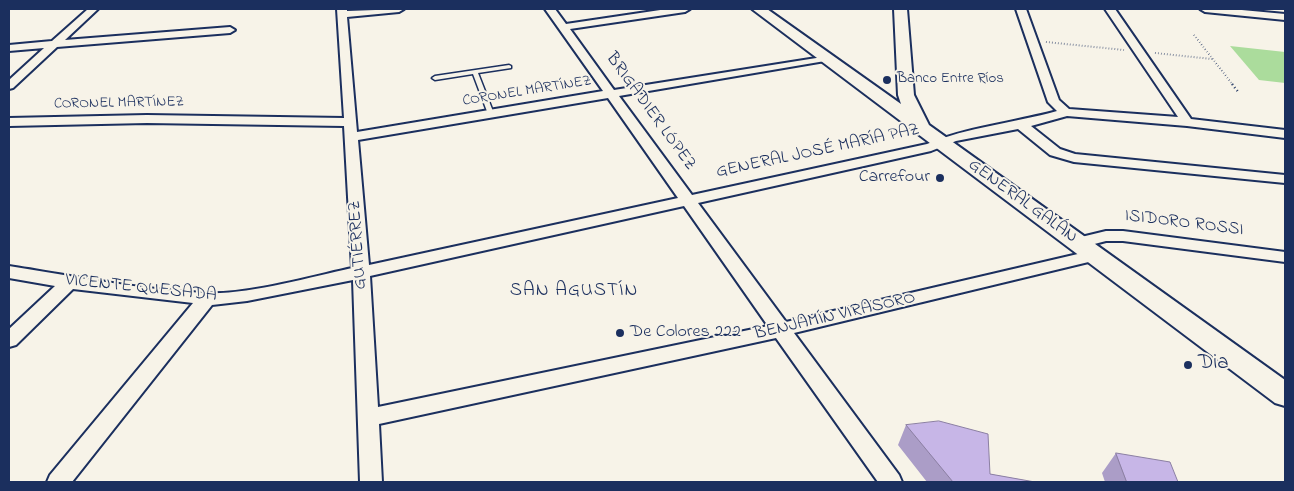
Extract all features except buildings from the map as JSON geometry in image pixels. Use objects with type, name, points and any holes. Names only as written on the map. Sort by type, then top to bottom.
[{"type":"street","points":[[9,86],[93,9]]},
{"type":"street","points":[[343,11],[400,9]]},
{"type":"street","name":"BRIGADIER LÓPEZ","points":[[550,9],[891,482]]},
{"type":"street","points":[[564,27],[685,9]]},
{"type":"street","name":"GENERAL GALÁN","points":[[759,9],[923,127],[1285,395]]},
{"type":"street","points":[[901,9],[906,86],[910,107],[923,127]]},
{"type":"street","points":[[1021,9],[1054,102],[1066,112]]},
{"type":"street","points":[[1110,9],[1187,122]]},
{"type":"street","points":[[1205,9],[1285,16]]},
{"type":"street","name":"GUTIÉRREZ","points":[[343,11],[349,122],[361,271],[371,482]]},
{"type":"street","points":[[9,48],[230,30]]},
{"type":"street","name":"CORONEL MARTÍNEZ","points":[[351,137],[825,58]]},
{"type":"street","points":[[870,90],[892,95],[906,86]]},
{"type":"street","name":"GENERAL JOSÉ MARÍA PAZ","points":[[361,271],[931,147],[953,138],[1021,125],[1066,112],[1187,122],[1285,134]]},
{"type":"street","name":"CORONEL MARTÍNEZ","points":[[9,122],[139,119],[349,122]]},
{"type":"street","points":[[1021,125],[1055,152],[1074,158],[1285,179]]},
{"type":"street","name":"ISIDORO ROSSI","points":[[1087,249],[1106,236],[1118,236],[1285,258]]},
{"type":"street","name":"BENJAMÍN VIRASORO","points":[[369,418],[780,330],[1087,249]]},
{"type":"street","name":"VICENTE QUESADA","points":[[9,272],[69,283],[208,299],[247,295],[361,271]]},
{"type":"street","points":[[9,340],[69,283]]},
{"type":"street","points":[[58,482],[208,299]]},
{"type":"lane","points":[[435,78],[509,67]]},
{"type":"lane","points":[[475,72],[491,114]]},
{"type":"path","points":[[1194,36],[1239,93]]},
{"type":"green space","points":[[1230,46],[1285,52],[1285,83],[1259,80]]},
{"type":"place","name":"Banco Entre Ríos","points":[[887,80]]},
{"type":"place","name":"Carrefour","points":[[940,178]]},
{"type":"place","name":"De Colores 222","points":[[620,333]]},
{"type":"place","name":"Dia","points":[[1188,365]]},
{"type":"district","name":"SAN AGUSTÍN","points":[[574,292]]}]
